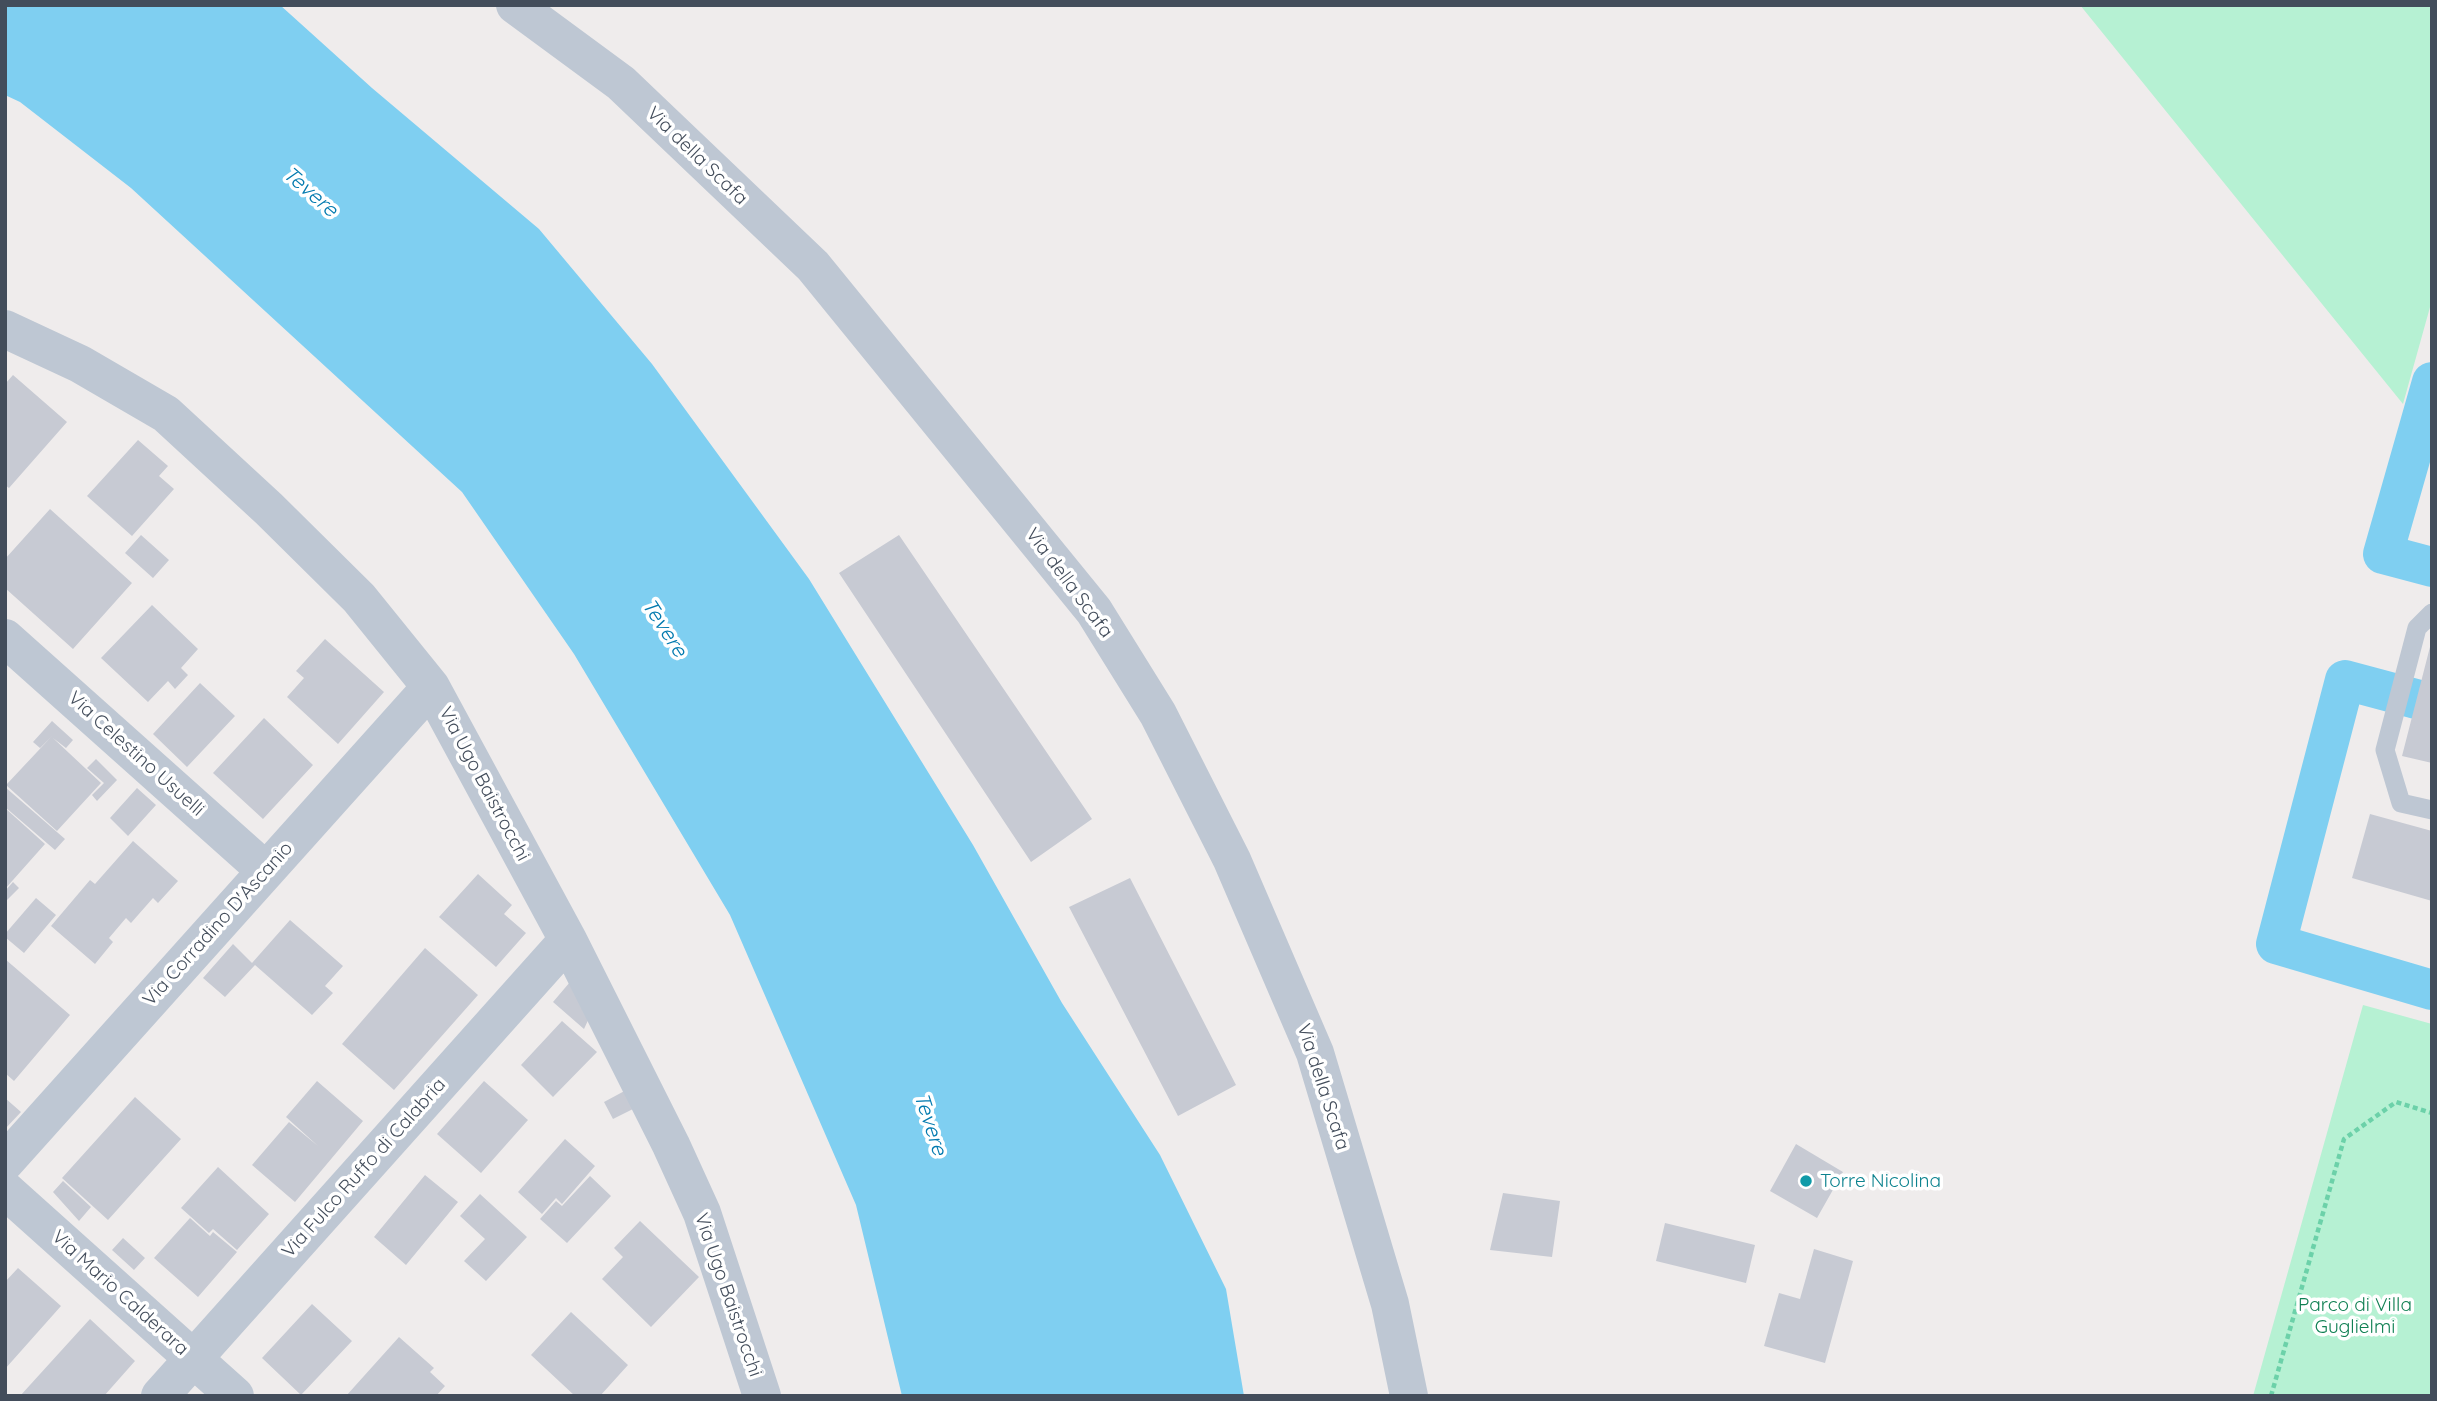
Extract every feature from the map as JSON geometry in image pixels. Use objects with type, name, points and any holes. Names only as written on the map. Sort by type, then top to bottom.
[{"type":"street","name":"Via della Scafa","points":[[515,5],[621,83],[813,266],[1094,611],[1158,714],[1232,860],[1315,1053],[1390,1304],[1409,1396]]},
{"type":"street","name":"Via Ugo Baistrocchi","points":[[5,329],[80,364],[166,414],[269,509],[359,598],[431,687],[568,940],[645,1090],[702,1213],[762,1396]]},
{"type":"street","name":"Via Celestino Usuelli","points":[[5,638],[267,871]]},
{"type":"street","name":"Via Corradino D'Ascanio","points":[[5,1162],[431,687]]},
{"type":"street","name":"Via Fulco Ruffo di Calabria","points":[[160,1396],[568,940]]},
{"type":"street","name":"Via Mario Calderara","points":[[5,1190],[234,1396]]},
{"type":"lane","points":[[2431,615],[2417,628],[2385,750],[2401,803],[2432,810]]},
{"type":"path","points":[[2271,1396],[2344,1139],[2396,1102],[2432,1113]]},
{"type":"green space","points":[[2080,5],[2432,5],[2432,300],[2403,404]]},
{"type":"green space","name":"Parco di Villa Guglielmi","points":[[2363,1005],[2432,1024],[2432,1396],[2253,1396]]},
{"type":"water","name":"Tevere","points":[[5,5],[280,5],[372,88],[539,229],[652,364],[809,579],[973,845],[1062,1003],[1160,1155],[1226,1289],[1244,1396],[902,1396],[856,1205],[730,915],[574,654],[462,492],[131,188],[20,102],[5,95]]},
{"type":"building","points":[[13,375],[67,422],[9,488],[5,485],[5,384]]},
{"type":"building","points":[[138,440],[168,466],[159,476],[174,489],[132,536],[87,496]]},
{"type":"building","points":[[50,509],[132,583],[73,649],[5,588],[5,559]]},
{"type":"building","points":[[141,535],[169,560],[153,578],[125,553]]},
{"type":"building","points":[[899,535],[1092,819],[1031,862],[839,573]]},
{"type":"building","points":[[152,605],[198,649],[181,668],[188,675],[175,689],[168,681],[148,702],[101,658]]},
{"type":"building","points":[[325,639],[384,692],[338,744],[287,697],[304,678],[296,671]]},
{"type":"building","points":[[2432,643],[2432,763],[2402,756]]},
{"type":"building","points":[[200,683],[235,716],[187,767],[153,734]]},
{"type":"building","points":[[264,718],[313,765],[263,819],[213,773]]},
{"type":"building","points":[[52,721],[73,740],[66,748],[53,738],[101,783],[57,831],[6,785],[52,736],[40,748],[33,742]]},
{"type":"building","points":[[96,759],[117,780],[97,801],[92,795],[104,783],[87,768]]},
{"type":"building","points":[[5,787],[65,839],[55,850],[5,807]]},
{"type":"building","points":[[137,788],[156,805],[128,836],[110,818]]},
{"type":"building","points":[[5,808],[45,844],[5,889]]},
{"type":"building","points":[[2370,814],[2432,831],[2432,901],[2352,878]]},
{"type":"building","points":[[133,841],[178,881],[158,903],[153,898],[131,923],[126,918],[109,938],[113,942],[95,964],[51,926],[90,880],[95,884]]},
{"type":"building","points":[[478,874],[512,905],[504,914],[526,933],[496,967],[439,917]]},
{"type":"building","points":[[1130,878],[1236,1085],[1178,1116],[1069,907]]},
{"type":"building","points":[[13,882],[19,888],[5,902],[5,891]]},
{"type":"building","points":[[36,898],[56,915],[24,953],[5,937],[5,934]]},
{"type":"building","points":[[290,920],[343,966],[325,986],[333,993],[312,1015],[255,965],[225,997],[203,978],[233,944],[252,963]]},
{"type":"building","points":[[425,948],[478,995],[394,1090],[342,1044]]},
{"type":"building","points":[[5,959],[70,1015],[14,1081],[5,1073]]},
{"type":"building","points":[[570,982],[590,1016],[584,1029],[553,1002]]},
{"type":"building","points":[[562,1021],[597,1052],[553,1097],[521,1065]]},
{"type":"building","points":[[317,1081],[363,1121],[295,1202],[252,1165],[289,1122],[318,1146],[286,1117]]},
{"type":"building","points":[[484,1081],[528,1120],[481,1173],[437,1134]]},
{"type":"building","points":[[630,1088],[639,1106],[613,1119],[604,1102]]},
{"type":"building","points":[[135,1097],[181,1139],[108,1220],[62,1178]]},
{"type":"building","points":[[5,1098],[21,1112],[5,1129]]},
{"type":"building","points":[[565,1139],[595,1166],[562,1204],[556,1198],[542,1214],[518,1192]]},
{"type":"building","name":"Torre Nicolina","points":[[1796,1144],[1843,1172],[1817,1218],[1770,1191]]},
{"type":"building","points":[[218,1167],[269,1214],[237,1250],[213,1229],[209,1233],[181,1208]]},
{"type":"building","points":[[425,1175],[458,1202],[406,1265],[374,1237]]},
{"type":"building","points":[[590,1176],[611,1196],[567,1243],[540,1219],[556,1201],[562,1206]]},
{"type":"building","points":[[63,1181],[91,1207],[79,1221],[53,1192]]},
{"type":"building","points":[[1503,1193],[1560,1201],[1552,1257],[1490,1250]]},
{"type":"building","points":[[480,1194],[527,1237],[486,1281],[464,1261],[485,1239],[460,1216]]},
{"type":"building","points":[[190,1218],[210,1236],[213,1232],[237,1252],[198,1297],[154,1258]]},
{"type":"building","points":[[640,1221],[699,1277],[651,1327],[602,1279],[623,1257],[614,1248]]},
{"type":"building","points":[[1665,1223],[1755,1245],[1746,1283],[1656,1261]]},
{"type":"building","points":[[123,1238],[145,1258],[134,1270],[112,1250]]},
{"type":"building","points":[[1814,1249],[1853,1261],[1825,1363],[1764,1346],[1779,1293],[1800,1299]]},
{"type":"building","points":[[18,1268],[61,1306],[5,1369],[5,1282]]},
{"type":"building","points":[[312,1304],[352,1341],[301,1395],[262,1358]]},
{"type":"building","points":[[571,1312],[628,1365],[600,1396],[575,1396],[531,1355]]},
{"type":"building","points":[[90,1319],[135,1361],[104,1396],[20,1396]]},
{"type":"building","points":[[399,1337],[434,1368],[430,1372],[445,1386],[436,1396],[346,1396]]},
{"type":"waterway","points":[[2432,382],[2383,554],[2432,567]]},
{"type":"waterway","points":[[2416,699],[2345,680],[2276,944],[2432,990]]},
{"type":"place","name":"Torre Nicolina","points":[[1806,1181]]}]
